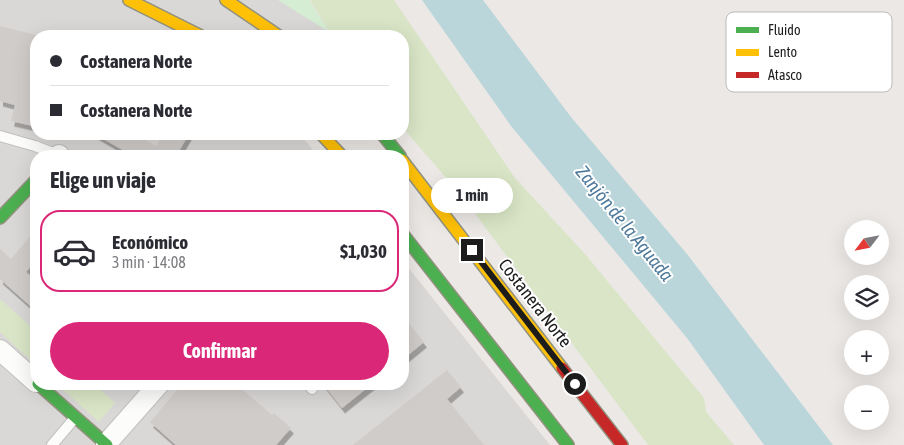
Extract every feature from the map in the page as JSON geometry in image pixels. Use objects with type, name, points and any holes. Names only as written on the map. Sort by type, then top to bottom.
[{"type":"street","points":[[129,0],[189,30]]},
{"type":"street","points":[[226,0],[270,30]]},
{"type":"street","points":[[327,140],[336,150]]},
{"type":"street","points":[[387,140],[395,150]]},
{"type":"street","name":"Costanera Norte","points":[[409,169],[622,445]]},
{"type":"street","points":[[0,218],[30,186]]},
{"type":"street","points":[[409,242],[568,445]]},
{"type":"street","points":[[0,350],[30,377]]},
{"type":"street","points":[[45,390],[106,444],[154,390]]},
{"type":"lane","points":[[0,136],[45,150]]},
{"type":"lane","points":[[52,445],[76,417]]},
{"type":"shaded area","points":[[0,0],[309,0],[328,30],[30,30],[30,140],[305,140],[313,150],[30,150],[30,390],[409,390],[409,269],[550,445],[0,445]]},
{"type":"green space","points":[[278,0],[309,0],[328,30]]},
{"type":"green space","points":[[310,0],[394,0],[515,178],[585,254],[704,398],[706,412],[734,445],[648,445],[461,195],[409,135],[409,30],[328,30]]},
{"type":"green space","points":[[0,299],[30,326],[30,360],[0,332]]},
{"type":"green space","points":[[64,390],[101,390],[115,403],[99,422]]},
{"type":"water","name":"Zanjón de la Aguada","points":[[422,0],[483,0],[571,117],[687,254],[833,445],[764,445],[687,338],[511,126]]},
{"type":"building","points":[[0,26],[30,34],[30,125],[11,121],[15,105],[0,101]]},
{"type":"building","points":[[105,140],[145,140],[156,146],[160,140],[185,140],[180,150],[123,150]]},
{"type":"building","points":[[30,236],[30,267],[26,272],[30,276],[30,306],[0,279],[0,249],[11,259]]},
{"type":"building","points":[[409,324],[424,342],[409,354]]},
{"type":"building","points":[[447,370],[461,387],[447,399],[484,445],[353,445]]},
{"type":"building","points":[[177,390],[243,390],[272,415],[274,413],[291,428],[276,445],[176,445],[150,422]]},
{"type":"building","points":[[328,390],[364,390],[342,408]]},
{"type":"traffic: fast","points":[[387,140],[395,150]]},
{"type":"traffic: fast","points":[[0,218],[30,186]]},
{"type":"traffic: fast","points":[[409,242],[568,445]]},
{"type":"traffic: fast","points":[[45,390],[107,445]]},
{"type":"traffic: slow","points":[[129,0],[189,30]]},
{"type":"traffic: slow","points":[[226,0],[270,30]]},
{"type":"traffic: slow","points":[[327,140],[336,150]]},
{"type":"traffic: slow","points":[[409,169],[562,368]]},
{"type":"traffic: jam","points":[[562,368],[622,445]]},
{"type":"route","points":[[472,250],[575,384]]}]
